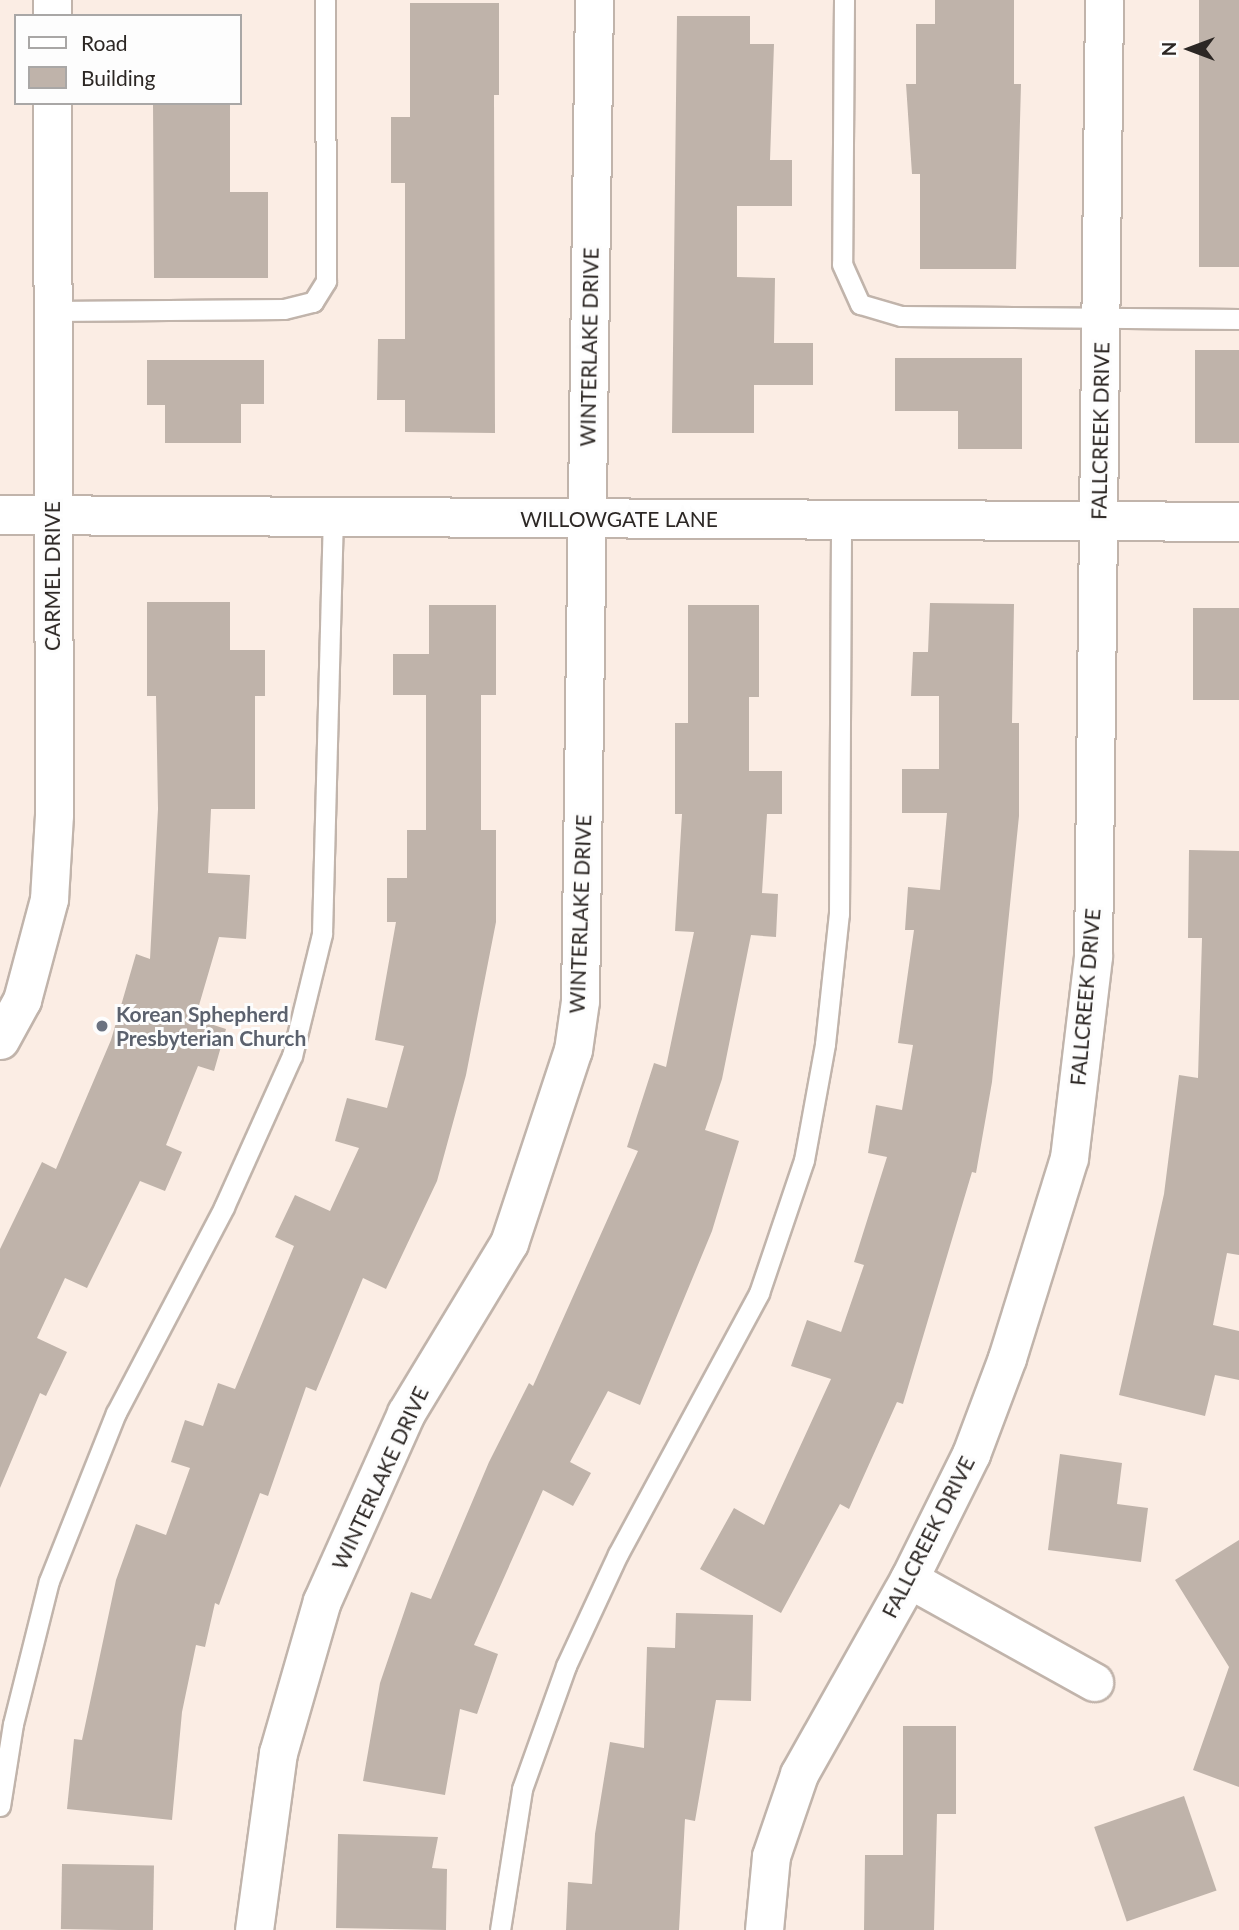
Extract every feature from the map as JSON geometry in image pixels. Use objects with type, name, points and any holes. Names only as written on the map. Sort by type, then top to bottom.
[{"type":"street","name":"WINTERLAKE DRIVE","points":[[254,1930],[278,1753],[322,1601],[406,1413],[509,1243],[573,1050],[580,1001],[594,0]]},
{"type":"street","name":"FALLCREEK DRIVE","points":[[764,1930],[771,1856],[799,1774],[909,1579],[971,1454],[1015,1333],[1069,1158],[1093,956],[1104,0]]},
{"type":"street","name":"CARMEL DRIVE","points":[[0,1040],[22,1000],[49,900],[54,815],[52,105]]},
{"type":"street","name":"WILLOWGATE LANE","points":[[0,514],[1239,522]]},
{"type":"street","points":[[909,1579],[1094,1682]]},
{"type":"lane","points":[[53,311],[284,309],[313,302],[326,281],[326,0]]},
{"type":"lane","points":[[844,0],[842,264],[860,303],[901,316],[1239,319]]},
{"type":"lane","points":[[0,1806],[13,1724],[48,1581],[116,1412],[225,1207],[292,1056],[322,934],[333,517]]},
{"type":"lane","points":[[500,1930],[522,1789],[566,1666],[618,1554],[759,1293],[804,1160],[825,1044],[839,914],[841,520]]},
{"type":"building","points":[[935,0],[1014,0],[1014,84],[1021,84],[1016,269],[920,269],[920,174],[912,174],[906,84],[916,84],[916,24],[935,24]]},
{"type":"building","points":[[1199,0],[1239,0],[1239,267],[1199,267]]},
{"type":"building","points":[[410,3],[499,3],[499,95],[494,95],[495,433],[405,432],[405,400],[377,400],[378,339],[405,339],[405,183],[391,183],[391,117],[410,117]]},
{"type":"building","points":[[677,16],[750,16],[750,44],[774,44],[770,160],[792,160],[792,206],[737,206],[737,277],[775,278],[774,343],[813,343],[813,385],[754,385],[754,433],[672,433]]},
{"type":"building","points":[[153,105],[230,105],[230,192],[268,192],[268,278],[154,278]]},
{"type":"building","points":[[1195,350],[1239,350],[1239,443],[1195,443]]},
{"type":"building","points":[[895,358],[1022,358],[1022,449],[958,449],[958,411],[895,411]]},
{"type":"building","points":[[147,360],[264,360],[264,404],[241,404],[241,443],[165,443],[165,405],[147,405]]},
{"type":"building","points":[[147,602],[230,602],[230,650],[265,650],[265,696],[255,696],[255,809],[211,809],[208,873],[250,875],[246,939],[219,937],[195,1019],[226,1029],[214,1071],[198,1066],[166,1145],[182,1152],[165,1191],[140,1181],[87,1288],[65,1278],[37,1338],[67,1352],[46,1396],[40,1393],[0,1488],[0,1249],[42,1162],[56,1169],[111,1040],[136,954],[150,959],[158,809],[156,696],[147,696]]},
{"type":"building","points":[[930,603],[1014,604],[1012,723],[1019,723],[1019,816],[992,1082],[976,1173],[972,1172],[903,1404],[897,1402],[849,1509],[840,1504],[781,1613],[700,1569],[734,1508],[764,1525],[831,1379],[791,1366],[807,1320],[841,1332],[864,1265],[854,1262],[887,1157],[868,1153],[876,1105],[902,1110],[913,1045],[898,1043],[914,930],[905,930],[908,887],[940,890],[947,813],[902,813],[902,769],[939,769],[939,696],[911,696],[913,652],[928,652]]},
{"type":"building","points":[[429,605],[496,605],[496,695],[481,695],[481,830],[496,830],[496,922],[466,1075],[437,1181],[386,1289],[363,1278],[316,1391],[306,1387],[268,1496],[260,1493],[219,1605],[215,1603],[205,1647],[196,1645],[182,1712],[172,1820],[67,1809],[74,1739],[82,1740],[116,1580],[136,1524],[166,1535],[190,1468],[171,1462],[185,1420],[203,1426],[218,1383],[235,1389],[294,1246],[275,1237],[295,1195],[330,1211],[359,1148],[335,1141],[347,1098],[387,1108],[404,1046],[375,1040],[396,922],[387,922],[387,878],[407,878],[407,830],[426,830],[426,695],[393,695],[393,654],[429,654]]},
{"type":"building","points":[[688,605],[759,605],[759,697],[749,697],[749,771],[782,771],[782,814],[767,814],[762,893],[778,894],[776,937],[751,935],[722,1079],[705,1130],[739,1141],[712,1231],[640,1405],[608,1391],[570,1462],[591,1473],[573,1506],[543,1490],[474,1645],[498,1654],[477,1714],[460,1709],[445,1795],[363,1781],[380,1683],[411,1592],[431,1599],[489,1462],[529,1383],[533,1386],[638,1151],[627,1147],[654,1063],[666,1067],[694,932],[675,931],[682,814],[675,814],[675,723],[688,723]]},
{"type":"building","points":[[1193,608],[1239,608],[1239,700],[1193,700]]},
{"type":"building","points":[[1189,850],[1239,851],[1239,1255],[1227,1253],[1213,1325],[1239,1331],[1239,1380],[1215,1375],[1205,1416],[1119,1395],[1164,1194],[1179,1075],[1198,1078],[1202,938],[1188,938]]},
{"type":"building","points":[[1060,1454],[1122,1463],[1117,1504],[1148,1508],[1141,1562],[1048,1550]]},
{"type":"building","points":[[1239,1540],[1239,1787],[1193,1770],[1229,1667],[1175,1580]]},
{"type":"building","points":[[676,1613],[753,1615],[751,1701],[716,1700],[695,1821],[685,1819],[679,1930],[566,1930],[568,1882],[592,1884],[595,1834],[610,1742],[644,1748],[647,1647],[675,1648]]},
{"type":"building","points":[[903,1726],[956,1726],[956,1814],[937,1814],[934,1930],[864,1930],[865,1855],[903,1855]]},
{"type":"building","points":[[1184,1796],[1217,1891],[1127,1921],[1094,1827]]},
{"type":"building","points":[[338,1834],[438,1837],[432,1868],[447,1869],[446,1930],[336,1928]]},
{"type":"building","points":[[62,1864],[154,1866],[153,1930],[61,1929]]},
{"type":"place","name":"Korean Sphepherd Presbyterian Church","points":[[102,1026]]}]
